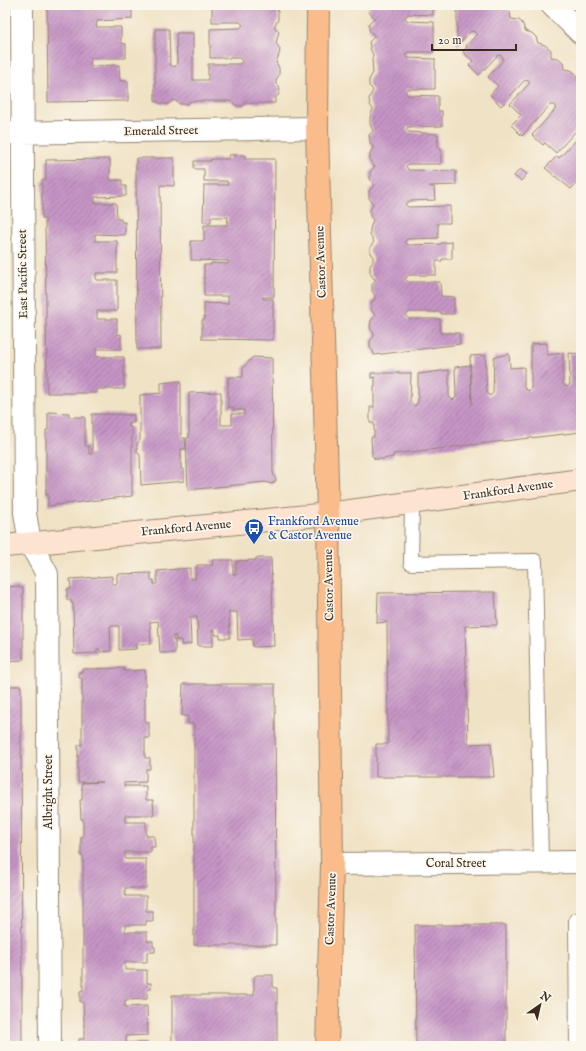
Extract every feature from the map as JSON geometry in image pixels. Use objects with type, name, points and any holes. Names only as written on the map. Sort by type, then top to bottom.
[{"type":"main road","name":"Castor Avenue","points":[[318,5],[318,128],[328,514],[332,864],[327,1046]]},
{"type":"main road","name":"Frankford Avenue","points":[[5,546],[328,514],[581,480]]},
{"type":"street","name":"East Pacific Street","points":[[22,5],[13,133],[25,513],[30,543]]},
{"type":"street","points":[[552,5],[581,33]]},
{"type":"street","name":"Emerald Street","points":[[13,133],[318,128]]},
{"type":"street","name":"Albright Street","points":[[30,543],[47,574],[50,1046]]},
{"type":"street","name":"Coral Street","points":[[332,864],[581,862]]},
{"type":"lane","points":[[412,503],[411,563],[535,561],[541,863]]},
{"type":"lane","points":[[576,920],[577,1046]]},
{"type":"building","points":[[47,5],[132,5],[132,19],[97,21],[96,27],[121,27],[121,43],[126,44],[126,58],[91,58],[90,63],[91,66],[119,65],[120,81],[128,81],[128,101],[48,102]]},
{"type":"building","points":[[212,5],[275,5],[278,12],[278,20],[275,28],[279,31],[276,43],[280,49],[276,62],[279,68],[279,75],[276,80],[276,84],[280,88],[279,94],[275,99],[275,103],[247,103],[243,106],[237,106],[231,101],[191,101],[187,104],[180,104],[174,100],[168,104],[162,104],[155,101],[155,29],[169,29],[170,65],[175,67],[177,64],[176,33],[193,33],[193,80],[208,80],[208,64],[240,64],[242,61],[240,58],[210,58],[210,29],[240,28],[243,25],[240,22],[212,22]]},
{"type":"building","points":[[370,5],[433,5],[433,15],[408,14],[405,18],[408,21],[434,22],[434,52],[408,52],[405,55],[407,58],[435,59],[435,89],[407,89],[405,92],[408,95],[438,96],[438,111],[442,111],[442,126],[408,127],[406,129],[409,132],[438,134],[438,148],[441,149],[441,164],[409,164],[406,166],[408,170],[456,171],[456,185],[430,186],[434,187],[435,200],[409,201],[405,204],[408,207],[450,206],[450,223],[438,223],[438,238],[407,239],[405,242],[408,245],[441,244],[452,242],[452,259],[442,259],[442,261],[436,261],[436,275],[409,275],[405,279],[408,282],[440,282],[441,296],[454,297],[454,314],[441,314],[441,312],[409,312],[406,316],[409,319],[440,319],[440,333],[459,333],[460,344],[374,355],[370,348],[370,341],[374,336],[370,328],[371,321],[375,315],[371,309],[371,303],[375,298],[372,291],[372,285],[376,279],[374,279],[370,273],[370,266],[373,261],[373,257],[370,253],[370,247],[374,242],[370,235],[373,220],[370,216],[370,210],[373,204],[369,198],[369,191],[374,185],[370,179],[370,172],[375,166],[373,166],[370,160],[370,154],[373,147],[370,142],[369,135],[373,131],[370,124],[370,117],[373,109],[370,105],[369,99],[373,90],[369,86],[369,80],[373,73],[373,55],[369,42],[374,37],[369,30],[369,23],[374,18],[369,12]]},
{"type":"building","points":[[457,5],[498,5],[499,7],[505,8],[510,12],[511,19],[519,20],[523,24],[525,31],[532,33],[536,37],[538,43],[545,45],[551,50],[551,57],[558,58],[563,62],[564,69],[571,70],[576,74],[578,81],[581,82],[581,130],[576,131],[556,153],[545,143],[543,145],[532,135],[555,110],[555,105],[550,105],[522,136],[511,125],[521,115],[510,104],[529,84],[529,80],[524,81],[501,106],[490,95],[498,86],[488,77],[503,60],[502,56],[498,55],[479,75],[469,65],[473,61],[463,52],[467,47],[466,46],[477,34],[471,31],[457,46]]},
{"type":"building","points":[[581,135],[581,178],[571,189],[545,168],[557,156],[559,158]]},
{"type":"building","points":[[229,155],[245,155],[245,159],[275,159],[274,297],[263,297],[263,299],[273,299],[273,340],[202,339],[202,320],[204,320],[205,317],[204,303],[228,304],[228,296],[204,296],[204,265],[211,265],[211,263],[228,264],[228,261],[191,260],[191,241],[204,241],[204,225],[227,225],[228,217],[211,217],[211,222],[203,222],[204,185],[228,185],[227,181],[204,181],[204,169],[194,169],[194,161],[229,159]]},
{"type":"building","points":[[136,158],[174,158],[174,186],[160,185],[161,349],[137,349]]},
{"type":"building","points":[[110,159],[110,180],[122,180],[122,186],[126,186],[126,196],[95,197],[95,203],[116,203],[117,219],[121,219],[121,222],[125,222],[125,235],[95,234],[95,241],[117,241],[117,273],[96,273],[96,280],[117,280],[117,311],[97,311],[97,319],[117,319],[117,335],[121,334],[121,349],[96,349],[96,357],[124,357],[124,389],[96,389],[96,393],[47,393],[45,219],[42,219],[42,180],[46,180],[46,160]]},
{"type":"building","points":[[520,169],[527,174],[521,181],[514,176]]},
{"type":"building","points":[[547,343],[547,355],[563,353],[563,384],[567,387],[570,384],[569,353],[581,354],[581,432],[393,454],[393,457],[383,459],[375,459],[372,456],[371,437],[374,437],[374,423],[370,423],[370,407],[374,407],[375,377],[371,378],[371,373],[411,373],[410,402],[415,406],[418,402],[418,374],[449,370],[449,397],[453,400],[456,397],[455,367],[470,365],[472,404],[470,356],[485,355],[487,393],[490,396],[493,393],[494,357],[509,354],[510,368],[524,367],[524,388],[529,391],[531,388],[531,344]]},
{"type":"building","points":[[253,357],[272,358],[273,473],[276,480],[272,484],[265,482],[188,490],[186,438],[189,438],[189,393],[221,392],[221,425],[232,425],[232,414],[244,414],[244,410],[233,410],[233,407],[228,407],[228,377],[243,377],[243,368]]},
{"type":"building","points":[[181,381],[181,438],[185,438],[186,449],[181,449],[181,469],[184,469],[184,481],[141,485],[140,455],[137,452],[137,444],[140,440],[140,395],[161,393],[161,383]]},
{"type":"building","points":[[48,412],[69,413],[69,417],[85,417],[85,446],[89,446],[89,454],[92,454],[92,414],[134,415],[134,423],[129,423],[129,427],[132,428],[132,496],[48,506],[48,494],[46,495],[46,430],[48,430]]},
{"type":"building","points":[[256,558],[271,558],[274,646],[253,647],[252,639],[238,640],[237,612],[229,612],[230,638],[220,638],[220,635],[215,635],[215,630],[212,630],[213,646],[198,646],[197,617],[190,617],[191,644],[181,645],[181,640],[176,640],[175,635],[173,636],[173,640],[175,640],[175,653],[160,653],[158,621],[150,622],[151,644],[136,644],[136,649],[119,650],[119,626],[110,626],[111,651],[100,652],[100,649],[97,649],[97,653],[74,654],[73,603],[71,603],[71,600],[67,600],[67,589],[71,589],[70,579],[112,576],[112,584],[117,584],[117,574],[151,573],[151,580],[154,580],[154,584],[157,584],[157,571],[190,568],[190,579],[195,579],[197,565],[213,565],[212,560],[233,560],[233,574],[236,575],[236,561],[256,560]]},
{"type":"building","points":[[19,586],[19,588],[23,588],[23,660],[5,661],[5,587]]},
{"type":"building","points":[[495,592],[497,625],[465,626],[468,744],[491,743],[494,777],[376,777],[376,744],[388,744],[387,622],[377,623],[378,593]]},
{"type":"building","points":[[124,668],[124,671],[145,670],[145,722],[149,722],[149,738],[145,738],[145,758],[150,758],[150,769],[146,769],[146,782],[124,783],[124,786],[146,786],[146,800],[153,800],[154,815],[125,815],[125,822],[146,822],[146,836],[154,836],[155,847],[151,847],[151,852],[125,852],[125,859],[146,859],[146,888],[125,888],[125,896],[146,896],[146,911],[153,911],[153,921],[146,921],[146,925],[125,925],[125,932],[147,932],[147,941],[153,941],[153,947],[155,947],[155,952],[147,952],[147,962],[125,962],[125,970],[147,970],[147,983],[151,983],[151,989],[147,990],[147,999],[125,1000],[125,1007],[147,1006],[148,1035],[126,1036],[126,1043],[147,1043],[147,1046],[79,1046],[79,1039],[84,1039],[83,1002],[80,1002],[80,991],[83,990],[83,856],[81,856],[81,837],[83,837],[83,819],[81,819],[80,800],[82,800],[82,783],[103,782],[78,782],[78,745],[82,745],[82,678],[79,678],[79,672],[82,672],[82,669]]},
{"type":"building","points":[[183,684],[275,684],[276,945],[194,945],[194,724],[188,724],[188,716],[182,716]]},
{"type":"building","points":[[5,686],[21,686],[22,1046],[5,1046]]},
{"type":"building","points":[[415,925],[506,925],[506,1046],[416,1046]]},
{"type":"building","points":[[257,975],[273,975],[273,988],[277,988],[277,1046],[172,1046],[172,995],[254,995],[254,977]]},
{"type":"place","name":"Frankford Avenue & Castor Avenue","points":[[254,545]]}]
